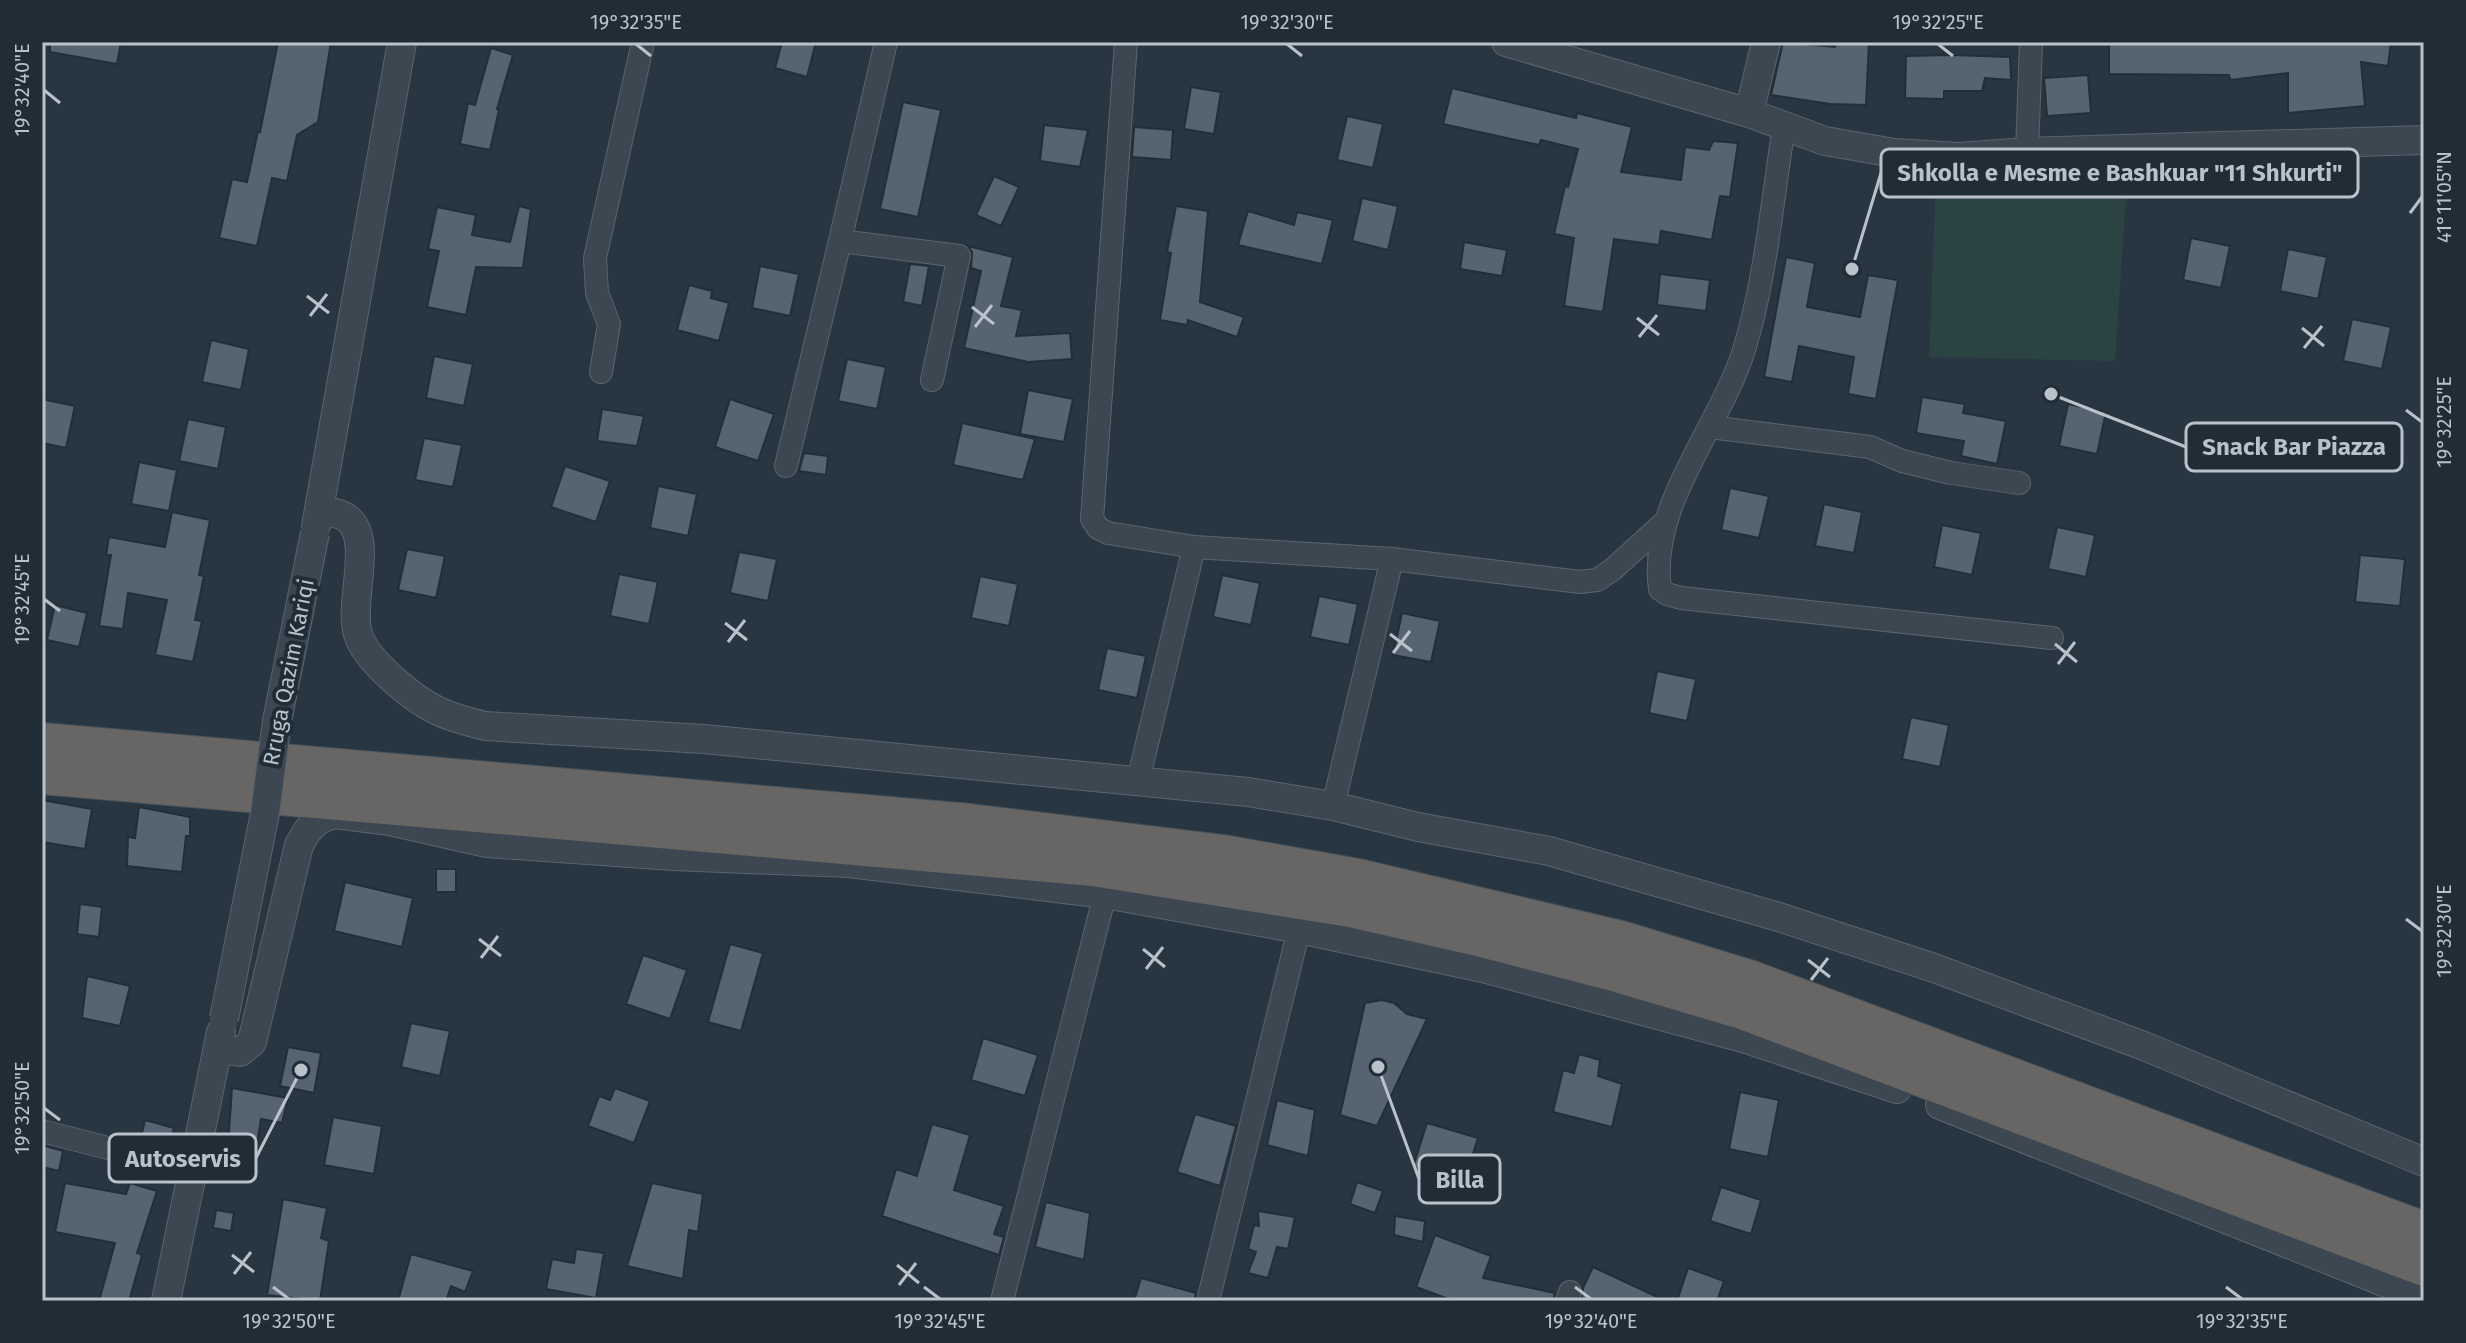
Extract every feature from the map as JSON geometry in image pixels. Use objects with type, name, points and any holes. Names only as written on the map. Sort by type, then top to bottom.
[{"type":"highway","points":[[42,741],[970,822],[1208,851],[1358,877],[1621,939],[1752,979],[2424,1230]]},
{"type":"highway","points":[[42,776],[1093,868],[1350,909],[1496,942],[1742,1011],[2424,1268]]},
{"type":"street","name":"Rruga Qazim Kariqi","points":[[166,1301],[265,813],[277,721],[317,522],[402,42]]},
{"type":"street","points":[[601,372],[609,324],[597,293],[595,258],[643,42]]},
{"type":"street","points":[[786,466],[886,42]]},
{"type":"street","points":[[1126,42],[1092,519],[1098,528],[1108,533],[1194,547],[1392,559],[1580,582],[1597,580],[1612,570],[1665,522]]},
{"type":"street","points":[[1506,42],[1567,51],[1825,141],[1894,153],[1959,157],[2027,152],[2424,140]]},
{"type":"street","points":[[1749,113],[1766,42]]},
{"type":"street","points":[[2027,152],[2031,42]]},
{"type":"street","points":[[1784,127],[1756,306],[1728,392],[1665,522],[1657,563],[1660,589],[1681,598],[2052,638]]},
{"type":"street","points":[[840,241],[959,256],[932,380]]},
{"type":"street","points":[[1710,427],[1858,445],[1902,461],[1951,473],[2019,483]]},
{"type":"street","points":[[317,522],[341,515],[350,520],[356,529],[360,554],[356,620],[364,645],[378,663],[419,700],[452,717],[485,726],[704,739],[1248,792],[1333,806],[1418,827],[1497,839],[1630,872],[1934,968],[2144,1046],[2424,1162]]},
{"type":"street","points":[[1138,781],[1194,547]]},
{"type":"street","points":[[1333,806],[1392,559]]},
{"type":"street","points":[[218,1049],[240,1052],[252,1042],[299,845],[308,830],[320,819],[335,814],[390,821],[487,843],[673,856],[849,863],[1105,894],[1299,929],[1540,982],[1743,1038],[1867,1077],[2424,1298]]},
{"type":"street","points":[[1002,1301],[1105,894]]},
{"type":"street","points":[[1208,1301],[1299,929]]},
{"type":"street","points":[[42,1131],[193,1170]]},
{"type":"green space","points":[[2128,167],[2115,361],[1929,357],[1936,182]]},
{"type":"building","points":[[50,42],[121,42],[117,64],[50,52]]},
{"type":"building","points":[[278,42],[331,42],[318,122],[297,135],[287,181],[272,178],[257,246],[219,238],[232,179],[247,182]]},
{"type":"building","points":[[782,42],[816,42],[807,77],[775,68]]},
{"type":"building","points":[[1783,42],[1835,47],[1836,42],[1869,42],[1866,105],[1830,104],[1771,95]]},
{"type":"building","points":[[2109,42],[2391,42],[2388,66],[2361,62],[2365,106],[2288,113],[2288,73],[2230,80],[2229,75],[2109,74]]},
{"type":"building","points":[[491,48],[513,55],[497,109],[490,150],[460,144],[468,103],[475,105]]},
{"type":"building","points":[[1906,56],[2010,57],[2011,80],[1985,78],[1982,91],[1944,91],[1944,99],[1905,98]]},
{"type":"building","points":[[2088,75],[2091,113],[2047,116],[2044,78]]},
{"type":"building","points":[[1191,87],[1221,92],[1214,134],[1184,129]]},
{"type":"building","points":[[1452,88],[1576,118],[1577,113],[1632,127],[1621,172],[1681,180],[1685,147],[1709,150],[1713,141],[1738,143],[1730,197],[1720,196],[1712,240],[1661,231],[1659,245],[1614,239],[1603,312],[1564,306],[1574,238],[1554,234],[1565,186],[1568,187],[1578,149],[1541,140],[1539,145],[1443,124]]},
{"type":"building","points":[[903,102],[941,110],[918,217],[880,209]]},
{"type":"building","points":[[1347,116],[1383,124],[1373,168],[1337,160]]},
{"type":"building","points":[[1044,125],[1088,130],[1080,167],[1040,161]]},
{"type":"building","points":[[1134,127],[1173,130],[1171,160],[1132,157]]},
{"type":"building","points":[[994,176],[1019,187],[1001,226],[976,215]]},
{"type":"building","points":[[1362,198],[1398,206],[1388,250],[1352,241]]},
{"type":"building","points":[[519,206],[531,209],[523,268],[476,267],[466,315],[427,307],[439,251],[428,249],[437,207],[476,215],[472,235],[510,242]]},
{"type":"building","points":[[1176,206],[1208,211],[1200,302],[1244,317],[1237,337],[1188,320],[1187,325],[1160,320],[1171,253],[1167,252]]},
{"type":"building","points":[[1248,211],[1294,225],[1297,212],[1333,220],[1322,264],[1238,245]]},
{"type":"building","points":[[2191,238],[2230,246],[2221,288],[2183,280]]},
{"type":"building","points":[[1464,242],[1507,250],[1502,276],[1460,269]]},
{"type":"building","points":[[968,246],[1013,257],[1001,306],[1022,310],[1016,336],[1070,333],[1072,359],[1028,362],[964,348],[981,271],[971,268],[972,252]]},
{"type":"building","points":[[2288,249],[2327,257],[2318,299],[2280,291]]},
{"type":"building","points":[[1786,257],[1815,263],[1807,307],[1860,317],[1868,275],[1898,280],[1876,399],[1848,394],[1854,357],[1799,346],[1792,382],[1764,377]]},
{"type":"building","points":[[910,264],[929,266],[922,306],[903,302]]},
{"type":"building","points":[[760,266],[799,274],[790,316],[752,308]]},
{"type":"building","points":[[1660,274],[1710,280],[1706,311],[1657,305]]},
{"type":"building","points":[[689,285],[712,291],[711,298],[729,303],[719,341],[677,330]]},
{"type":"building","points":[[2352,319],[2391,327],[2382,369],[2343,361]]},
{"type":"building","points":[[211,340],[249,349],[241,390],[202,382]]},
{"type":"building","points":[[434,356],[473,364],[464,406],[426,398]]},
{"type":"building","points":[[847,359],[886,367],[877,409],[838,401]]},
{"type":"building","points":[[1028,390],[1073,399],[1064,442],[1020,434]]},
{"type":"building","points":[[1922,397],[1965,404],[1963,413],[2006,421],[1997,464],[1961,456],[1964,441],[1916,433]]},
{"type":"building","points":[[42,399],[75,406],[66,448],[42,443]]},
{"type":"building","points":[[730,399],[774,414],[758,461],[715,447]]},
{"type":"building","points":[[2068,404],[2106,412],[2097,454],[2059,446]]},
{"type":"building","points":[[602,409],[644,416],[637,446],[597,441]]},
{"type":"building","points":[[188,419],[226,427],[218,469],[179,461]]},
{"type":"building","points":[[962,423],[1035,439],[1023,480],[953,465]]},
{"type":"building","points":[[424,438],[462,445],[453,487],[415,480]]},
{"type":"building","points":[[804,453],[828,456],[826,475],[799,471]]},
{"type":"building","points":[[139,462],[177,470],[169,511],[131,504]]},
{"type":"building","points":[[565,466],[610,481],[596,522],[551,507]]},
{"type":"building","points":[[658,486],[697,494],[688,536],[650,528]]},
{"type":"building","points":[[1730,488],[1769,496],[1759,538],[1721,530]]},
{"type":"building","points":[[1824,504],[1862,512],[1854,553],[1815,546]]},
{"type":"building","points":[[172,512],[210,520],[199,575],[204,576],[195,620],[202,621],[193,662],[155,655],[167,600],[128,593],[123,629],[99,626],[111,555],[106,555],[109,537],[165,547]]},
{"type":"building","points":[[1942,525],[1981,533],[1972,575],[1934,567]]},
{"type":"building","points":[[2057,527],[2095,535],[2086,577],[2048,569]]},
{"type":"building","points":[[407,549],[445,556],[436,598],[398,590]]},
{"type":"building","points":[[739,552],[777,559],[768,601],[730,593]]},
{"type":"building","points":[[2360,555],[2405,559],[2400,606],[2355,602]]},
{"type":"building","points":[[619,574],[658,582],[649,624],[610,616]]},
{"type":"building","points":[[1222,575],[1260,583],[1251,625],[1213,617]]},
{"type":"building","points":[[980,576],[1018,584],[1009,626],[971,618]]},
{"type":"building","points":[[1319,596],[1358,604],[1349,645],[1310,637]]},
{"type":"building","points":[[55,605],[87,613],[79,647],[47,640]]},
{"type":"building","points":[[1402,613],[1440,621],[1431,662],[1393,655]]},
{"type":"building","points":[[1107,648],[1146,656],[1137,698],[1098,690]]},
{"type":"building","points":[[1657,671],[1696,679],[1687,721],[1649,713]]},
{"type":"building","points":[[1911,717],[1949,725],[1940,767],[1902,759]]},
{"type":"building","points":[[42,800],[92,809],[85,849],[42,842]]},
{"type":"building","points":[[139,807],[190,817],[190,836],[186,836],[182,872],[127,866],[128,837],[135,838]]},
{"type":"building","points":[[436,869],[456,869],[456,892],[436,892]]},
{"type":"building","points":[[345,882],[413,898],[402,947],[334,931]]},
{"type":"building","points":[[80,904],[102,907],[99,937],[77,934]]},
{"type":"building","points":[[730,944],[763,953],[741,1031],[708,1022]]},
{"type":"building","points":[[643,955],[687,970],[670,1019],[626,1004]]},
{"type":"building","points":[[87,976],[130,986],[120,1026],[82,1018]]},
{"type":"building","points":[[1382,1000],[1394,1003],[1407,1014],[1427,1019],[1377,1126],[1340,1115],[1365,1003]]},
{"type":"building","points":[[411,1023],[450,1031],[440,1076],[401,1067]]},
{"type":"building","points":[[983,1038],[1038,1055],[1025,1096],[971,1080]]},
{"type":"building","points":[[288,1047],[321,1053],[314,1093],[280,1086]]},
{"type":"building","points":[[1579,1054],[1600,1060],[1598,1076],[1622,1084],[1612,1127],[1553,1112],[1563,1070],[1574,1073]]},
{"type":"building","points":[[232,1088],[288,1098],[282,1123],[261,1119],[253,1170],[218,1165],[226,1132],[229,1133]]},
{"type":"building","points":[[615,1088],[650,1101],[634,1143],[588,1126],[599,1096],[610,1100]]},
{"type":"building","points":[[1740,1092],[1779,1100],[1768,1157],[1729,1149]]},
{"type":"building","points":[[1277,1100],[1315,1110],[1308,1156],[1267,1145]]},
{"type":"building","points":[[1195,1114],[1236,1126],[1220,1186],[1177,1172]]},
{"type":"building","points":[[333,1117],[382,1126],[374,1174],[324,1165]]},
{"type":"building","points":[[145,1120],[174,1128],[168,1149],[140,1142]]},
{"type":"building","points":[[1427,1123],[1478,1138],[1464,1182],[1413,1167]]},
{"type":"building","points":[[932,1124],[970,1135],[954,1190],[1004,1206],[994,1234],[1004,1237],[999,1255],[882,1216],[896,1169],[917,1176]]},
{"type":"building","points":[[42,1145],[63,1151],[59,1171],[42,1167]]},
{"type":"building","points":[[1357,1182],[1383,1191],[1375,1213],[1350,1204]]},
{"type":"building","points":[[65,1183],[126,1194],[130,1183],[157,1191],[137,1253],[142,1255],[129,1301],[99,1301],[115,1243],[55,1232]]},
{"type":"building","points":[[652,1183],[703,1194],[698,1232],[689,1230],[683,1279],[627,1266]]},
{"type":"building","points":[[1721,1187],[1761,1200],[1751,1234],[1710,1221]]},
{"type":"building","points":[[283,1199],[327,1208],[321,1238],[329,1241],[320,1301],[267,1295]]},
{"type":"building","points":[[1046,1202],[1090,1213],[1084,1260],[1035,1247]]},
{"type":"building","points":[[216,1210],[234,1213],[231,1231],[213,1228]]},
{"type":"building","points":[[1258,1211],[1295,1217],[1288,1249],[1277,1247],[1268,1278],[1248,1273],[1256,1252],[1248,1249],[1254,1225],[1259,1226]]},
{"type":"building","points":[[1395,1216],[1425,1221],[1423,1242],[1394,1235]]},
{"type":"building","points":[[1435,1235],[1491,1256],[1483,1278],[1555,1293],[1553,1301],[1454,1301],[1416,1287]]},
{"type":"building","points":[[576,1249],[604,1253],[596,1298],[546,1289],[552,1259],[574,1263]]},
{"type":"building","points":[[411,1254],[473,1271],[465,1292],[451,1286],[446,1301],[398,1301]]},
{"type":"building","points":[[1593,1267],[1666,1301],[1582,1301],[1583,1288]]},
{"type":"building","points":[[1688,1268],[1724,1281],[1717,1301],[1677,1301]]},
{"type":"building","points":[[1141,1278],[1196,1293],[1194,1301],[1134,1301]]},
{"type":"place","name":"Shkolla e Mesme e Bashkuar \"11 Shkurti\"","points":[[1852,269]]},
{"type":"place","name":"Snack Bar Piazza","points":[[2051,394]]},
{"type":"place","name":"Billa","points":[[1378,1067]]},
{"type":"place","name":"Autoservis","points":[[301,1070]]}]
